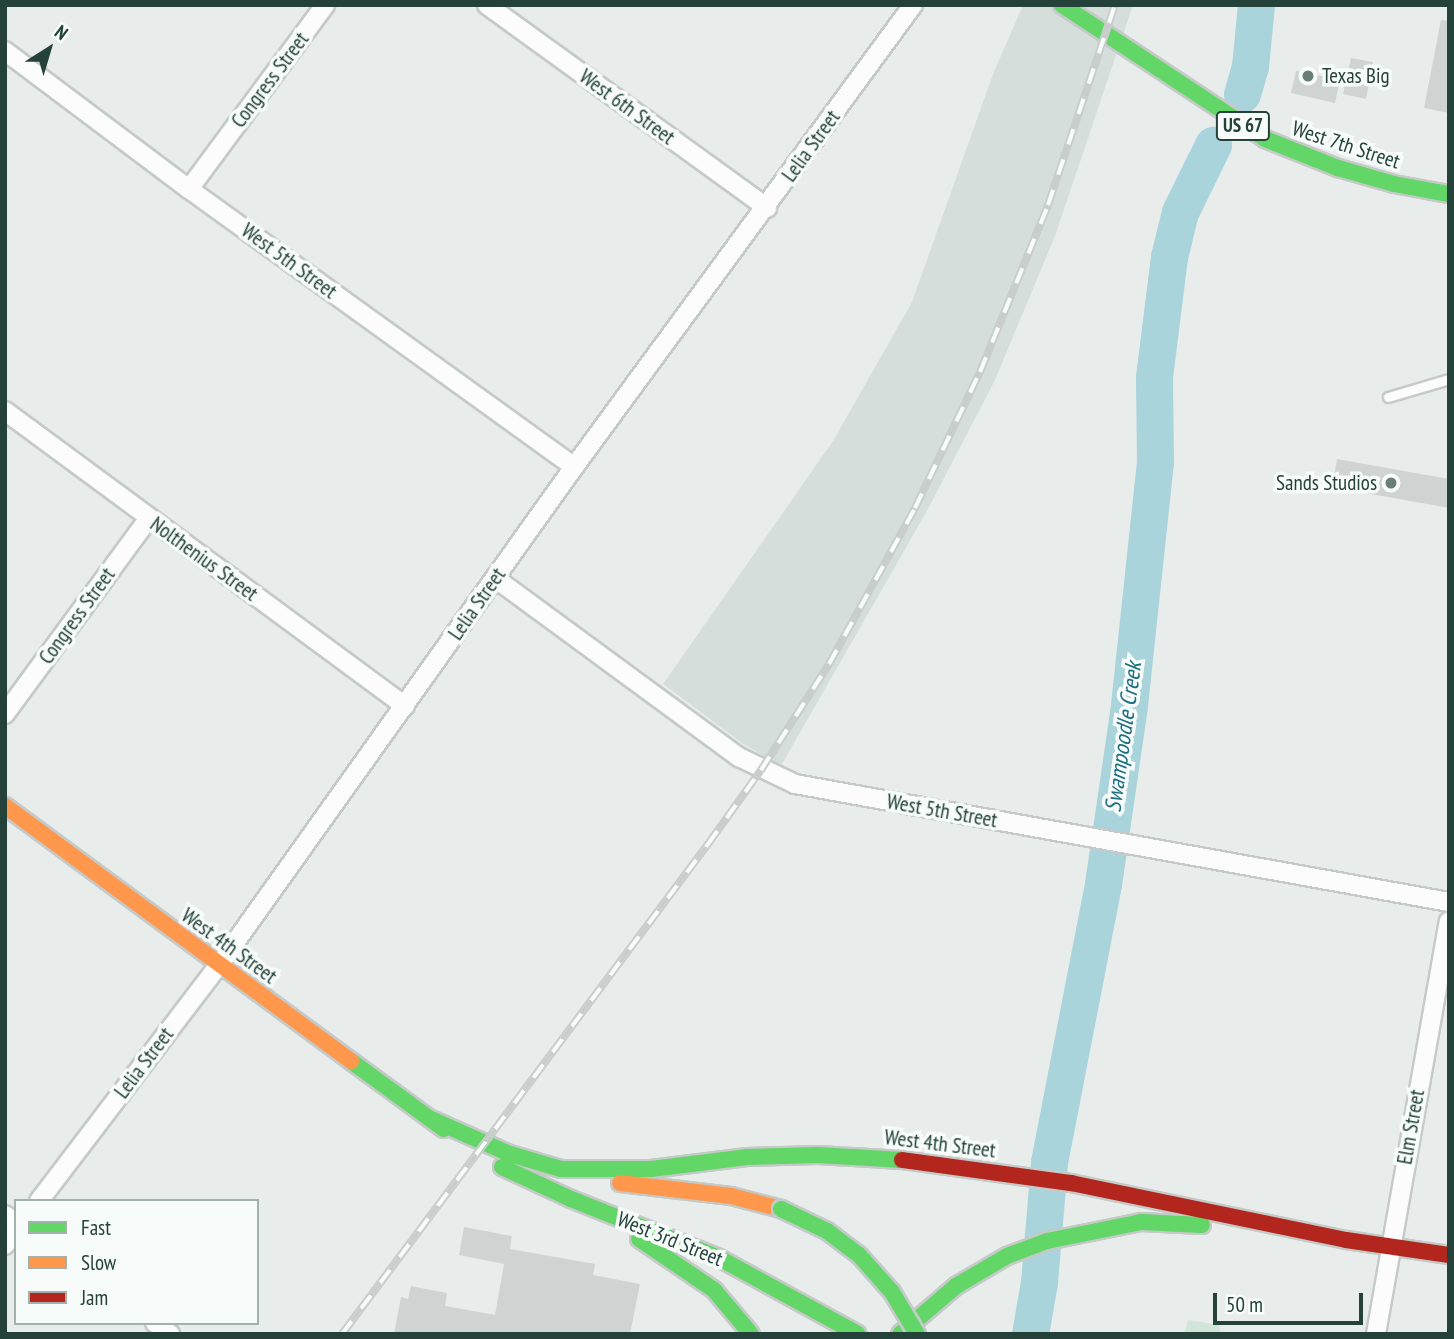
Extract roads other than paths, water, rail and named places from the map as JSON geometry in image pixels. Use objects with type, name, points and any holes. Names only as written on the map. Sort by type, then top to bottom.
[{"type":"main road","name":"West 7th Street","points":[[1062,5],[1207,104],[1265,139],[1338,168],[1394,184],[1449,194]]},
{"type":"main road","name":"West 4th Street","points":[[5,806],[477,1153]]},
{"type":"main road","name":"West 4th Street","points":[[429,1118],[501,1151],[561,1169],[651,1169],[724,1159],[818,1155],[903,1160],[1022,1175],[1360,1243],[1449,1255]]},
{"type":"main road","name":"West 3rd Street","points":[[477,1153],[571,1199],[740,1268],[858,1334]]},
{"type":"main road","points":[[561,1169],[590,1178],[731,1196],[781,1209],[827,1231],[859,1255],[892,1292],[917,1334]]},
{"type":"main road","points":[[571,1199],[695,1276],[732,1308],[751,1334]]},
{"type":"main road","points":[[900,1334],[942,1296],[984,1268],[1047,1241],[1095,1229],[1163,1222],[1274,1225]]},
{"type":"street","name":"Congress Street","points":[[189,189],[325,5]]},
{"type":"street","name":"West 6th Street","points":[[487,5],[767,208]]},
{"type":"street","name":"Lelia Street","points":[[41,1199],[219,965],[574,467],[767,208],[912,5]]},
{"type":"street","name":"West 5th Street","points":[[5,51],[189,189],[574,467]]},
{"type":"street","name":"Nolthenius Street","points":[[5,411],[405,706]]},
{"type":"street","name":"Congress Street","points":[[5,714],[149,518]]},
{"type":"street","name":"West 5th Street","points":[[495,578],[739,757],[761,770],[795,784],[1449,902]]},
{"type":"street","name":"Elm Street","points":[[1376,1334],[1449,921]]},
{"type":"lane","points":[[1388,397],[1449,379]]},
{"type":"waterway","name":"Swampoodle Creek","points":[[1242,94],[1250,66],[1256,5]]},
{"type":"waterway","name":"Swampoodle Creek","points":[[1030,1334],[1039,1282],[1049,1162],[1103,884],[1129,705],[1155,461],[1154,377],[1169,257],[1180,212],[1213,145]]},
{"type":"railway","points":[[342,1334],[708,844],[761,770],[829,664],[915,508],[980,372],[1048,205],[1115,5]]},
{"type":"place","name":"Texas Big","points":[[1308,76]]},
{"type":"place","name":"Sands Studios","points":[[1391,483]]}]
